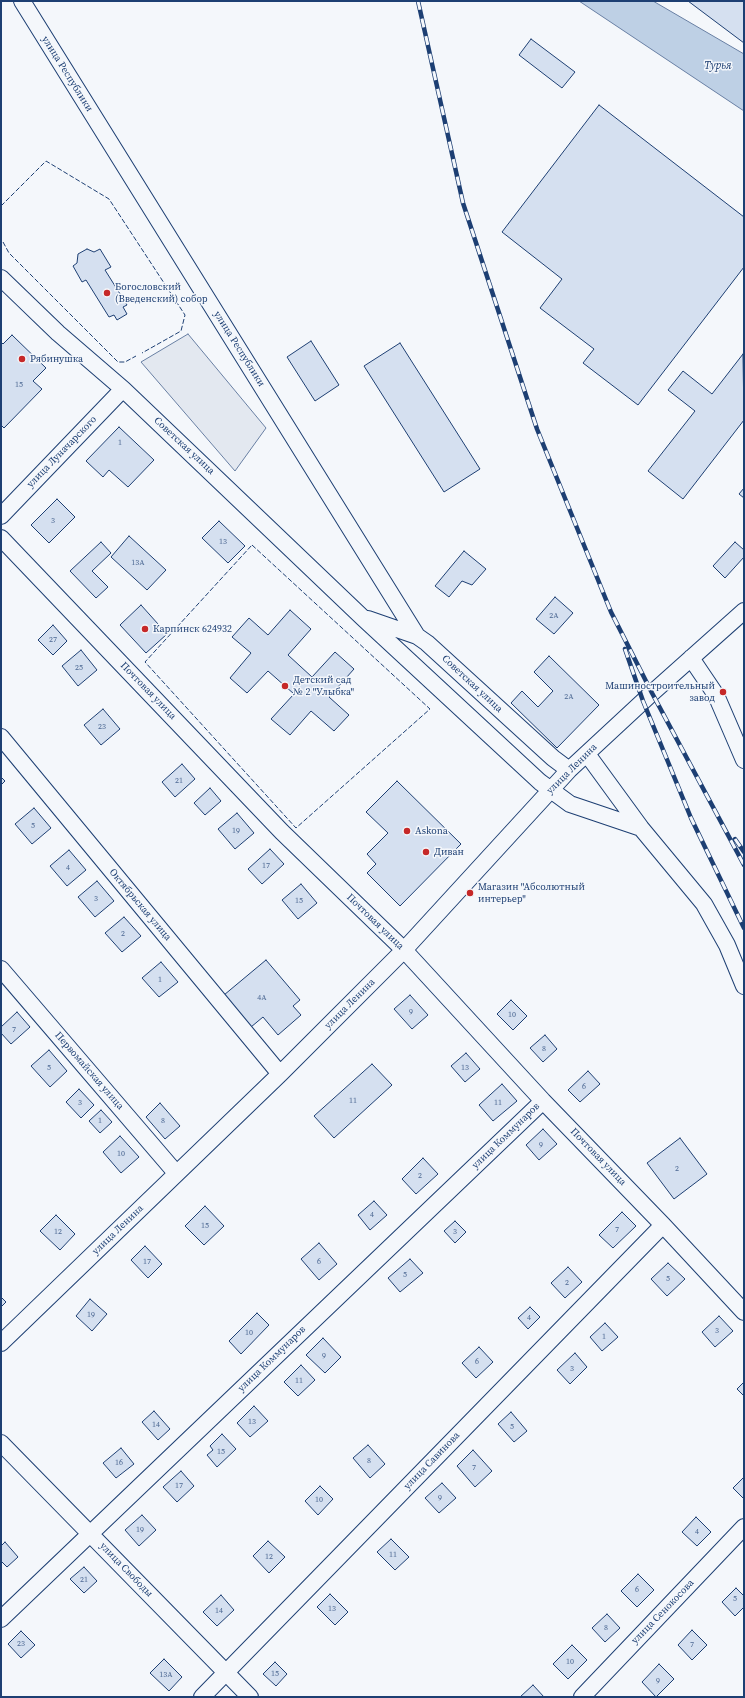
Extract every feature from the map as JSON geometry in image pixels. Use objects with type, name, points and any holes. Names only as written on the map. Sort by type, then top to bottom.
[{"type":"street","name":"улица Республики","points":[[22,1],[417,636]]},
{"type":"street","name":"Советская улица","points":[[1,278],[58,333],[123,388],[363,618],[550,790],[570,804],[641,828]]},
{"type":"street","name":"улица Луначарского","points":[[1,516],[123,388]]},
{"type":"street","name":"Почтовая улица","points":[[1,538],[282,832],[404,950],[543,1101],[663,1225],[744,1312]]},
{"type":"street","name":"улица Ленина","points":[[1,1343],[280,1074],[404,950],[465,886],[569,770],[744,611]]},
{"type":"street","name":"Советская улица","points":[[363,618],[417,636],[427,643],[552,758],[569,770]]},
{"type":"street","points":[[691,658],[716,696],[744,760]]},
{"type":"street","name":"Октябрьская улица","points":[[1,737],[280,1074]]},
{"type":"street","points":[[587,754],[641,828],[704,904],[727,945],[744,986]]},
{"type":"street","name":"Первомайская улица","points":[[1,969],[176,1174]]},
{"type":"street","name":"улица Коммунаров","points":[[1,1619],[543,1101]]},
{"type":"street","name":"улица Савинова","points":[[202,1697],[663,1225]]},
{"type":"street","name":"улица Свободы","points":[[1,1443],[250,1697]]},
{"type":"street","name":"улица Сенокосова","points":[[582,1697],[744,1527]]},
{"type":"shaded area","points":[[188,334],[266,428],[235,471],[141,362]]},
{"type":"water","name":"Турья","points":[[579,1],[653,1],[744,54],[744,111]]},
{"type":"building","points":[[688,1],[744,1],[744,43]]},
{"type":"building","points":[[531,39],[575,72],[562,88],[519,55]]},
{"type":"building","points":[[599,105],[744,217],[744,267],[638,405],[583,363],[594,349],[540,308],[562,279],[502,232]]},
{"type":"building","name":"Богословский (Введенский) собор","points":[[87,249],[94,252],[100,249],[111,267],[105,270],[127,305],[123,307],[127,314],[117,320],[114,315],[109,317],[86,280],[82,282],[73,266],[77,263],[78,254]]},
{"type":"building","points":[[12,335],[46,368],[33,381],[42,389],[4,428],[1,425],[1,342],[3,344]]},
{"type":"building","points":[[311,341],[339,385],[315,401],[287,357]]},
{"type":"building","points":[[400,343],[480,469],[444,492],[364,366]]},
{"type":"building","points":[[743,354],[744,420],[683,499],[648,471],[695,411],[668,390],[683,371],[712,394]]},
{"type":"building","points":[[119,427],[154,460],[128,487],[109,470],[103,477],[86,461]]},
{"type":"building","points":[[744,488],[744,498],[739,494]]},
{"type":"building","points":[[57,499],[75,517],[49,543],[31,525]]},
{"type":"building","points":[[219,521],[245,546],[228,563],[202,538]]},
{"type":"building","points":[[129,536],[166,570],[147,590],[111,557]]},
{"type":"building","points":[[101,542],[111,553],[92,571],[108,587],[96,598],[70,571]]},
{"type":"building","points":[[735,542],[744,550],[744,557],[725,578],[713,566]]},
{"type":"building","points":[[464,551],[486,569],[472,585],[462,581],[449,597],[435,586]]},
{"type":"building","points":[[555,597],[573,613],[554,634],[536,619]]},
{"type":"building","points":[[141,605],[167,634],[146,653],[120,625]]},
{"type":"building","points":[[290,610],[311,629],[288,655],[312,677],[335,652],[354,669],[329,697],[349,715],[334,731],[311,711],[290,735],[271,719],[294,694],[268,671],[247,693],[230,678],[251,653],[232,637],[249,618],[268,635]]},
{"type":"building","points":[[53,625],[67,641],[53,655],[38,640]]},
{"type":"building","points":[[81,650],[97,670],[78,686],[62,666]]},
{"type":"building","points":[[549,656],[599,705],[557,748],[511,703],[522,691],[538,707],[553,691],[534,672]]},
{"type":"building","points":[[103,709],[120,729],[101,745],[84,725]]},
{"type":"building","points":[[182,764],[195,779],[175,797],[162,782]]},
{"type":"building","points":[[1,777],[5,781],[1,785]]},
{"type":"building","points":[[397,781],[461,844],[400,906],[367,873],[376,864],[367,854],[388,833],[366,812]]},
{"type":"building","points":[[210,788],[221,801],[205,815],[194,803]]},
{"type":"building","points":[[34,808],[51,828],[32,844],[15,824]]},
{"type":"building","points":[[237,813],[254,833],[235,849],[218,829]]},
{"type":"building","points":[[270,849],[284,864],[262,884],[248,869]]},
{"type":"building","points":[[69,850],[86,870],[67,886],[50,866]]},
{"type":"building","points":[[97,881],[114,901],[95,917],[78,897]]},
{"type":"building","points":[[301,884],[317,903],[298,919],[282,900]]},
{"type":"building","points":[[124,917],[141,936],[122,952],[105,933]]},
{"type":"building","points":[[266,960],[300,1000],[293,1006],[301,1015],[278,1035],[263,1017],[251,1027],[224,995]]},
{"type":"building","points":[[161,962],[178,982],[159,997],[142,978]]},
{"type":"building","points":[[410,995],[428,1015],[412,1029],[394,1009]]},
{"type":"building","points":[[511,1000],[527,1016],[513,1030],[497,1014]]},
{"type":"building","points":[[17,1012],[30,1027],[11,1044],[1,1033],[1,1027]]},
{"type":"building","points":[[545,1035],[557,1049],[543,1062],[530,1048]]},
{"type":"building","points":[[49,1050],[67,1071],[50,1087],[31,1066]]},
{"type":"building","points":[[466,1053],[480,1069],[465,1082],[451,1066]]},
{"type":"building","points":[[372,1064],[392,1085],[334,1138],[314,1116]]},
{"type":"building","points":[[588,1071],[600,1084],[580,1102],[568,1090]]},
{"type":"building","points":[[502,1084],[517,1101],[493,1121],[479,1105]]},
{"type":"building","points":[[79,1089],[94,1105],[81,1118],[66,1102]]},
{"type":"building","points":[[160,1103],[180,1126],[165,1139],[146,1117]]},
{"type":"building","points":[[101,1110],[112,1122],[100,1133],[89,1121]]},
{"type":"building","points":[[543,1129],[557,1144],[539,1160],[526,1145]]},
{"type":"building","points":[[120,1136],[139,1157],[121,1173],[103,1152]]},
{"type":"building","points":[[680,1138],[707,1174],[674,1199],[647,1163]]},
{"type":"building","points":[[423,1158],[438,1174],[416,1194],[402,1179]]},
{"type":"building","points":[[374,1201],[387,1215],[370,1230],[358,1215]]},
{"type":"building","points":[[205,1206],[224,1226],[204,1245],[185,1226]]},
{"type":"building","points":[[622,1212],[636,1226],[613,1248],[599,1235]]},
{"type":"building","points":[[56,1215],[75,1234],[60,1250],[40,1231]]},
{"type":"building","points":[[455,1221],[466,1232],[455,1243],[444,1231]]},
{"type":"building","points":[[319,1243],[337,1264],[319,1280],[301,1259]]},
{"type":"building","points":[[145,1246],[162,1264],[148,1278],[131,1260]]},
{"type":"building","points":[[410,1259],[423,1273],[400,1292],[388,1278]]},
{"type":"building","points":[[668,1263],[685,1279],[667,1296],[651,1279]]},
{"type":"building","points":[[568,1267],[582,1282],[565,1298],[551,1283]]},
{"type":"building","points":[[1,1297],[6,1302],[1,1307]]},
{"type":"building","points":[[90,1299],[107,1314],[92,1331],[76,1316]]},
{"type":"building","points":[[530,1307],[540,1317],[528,1329],[518,1318]]},
{"type":"building","points":[[257,1313],[269,1325],[241,1354],[229,1341]]},
{"type":"building","points":[[719,1316],[733,1331],[715,1347],[702,1332]]},
{"type":"building","points":[[605,1323],[618,1337],[602,1351],[590,1337]]},
{"type":"building","points":[[323,1338],[341,1357],[325,1373],[306,1355]]},
{"type":"building","points":[[479,1347],[493,1362],[476,1378],[462,1363]]},
{"type":"building","points":[[575,1353],[587,1367],[570,1384],[557,1370]]},
{"type":"building","points":[[301,1365],[315,1380],[298,1396],[284,1382]]},
{"type":"building","points":[[744,1382],[744,1396],[737,1389]]},
{"type":"building","points":[[254,1406],[268,1421],[250,1437],[237,1423]]},
{"type":"building","points":[[154,1411],[170,1429],[158,1440],[142,1422]]},
{"type":"building","points":[[511,1412],[527,1431],[514,1442],[498,1424]]},
{"type":"building","points":[[222,1434],[236,1449],[217,1467],[207,1455],[213,1450],[210,1446]]},
{"type":"building","points":[[368,1445],[385,1464],[370,1478],[353,1458]]},
{"type":"building","points":[[121,1448],[134,1464],[116,1478],[103,1463]]},
{"type":"building","points":[[473,1450],[492,1471],[475,1487],[457,1466]]},
{"type":"building","points":[[181,1471],[194,1486],[177,1502],[163,1487]]},
{"type":"building","points":[[744,1477],[744,1499],[733,1488]]},
{"type":"building","points":[[442,1483],[456,1498],[439,1513],[425,1498]]},
{"type":"building","points":[[320,1486],[333,1499],[318,1515],[305,1501]]},
{"type":"building","points":[[142,1515],[156,1530],[139,1546],[125,1530]]},
{"type":"building","points":[[696,1517],[711,1532],[697,1546],[682,1532]]},
{"type":"building","points":[[391,1539],[409,1557],[395,1570],[377,1552]]},
{"type":"building","points":[[268,1541],[285,1557],[269,1573],[253,1556]]},
{"type":"building","points":[[5,1542],[18,1557],[7,1567],[1,1561],[1,1546]]},
{"type":"building","points":[[84,1567],[97,1581],[84,1593],[70,1579]]},
{"type":"building","points":[[638,1574],[654,1590],[637,1607],[621,1591]]},
{"type":"building","points":[[736,1588],[744,1596],[744,1607],[735,1616],[722,1602]]},
{"type":"building","points":[[330,1594],[348,1612],[335,1625],[317,1607]]},
{"type":"building","points":[[221,1595],[234,1610],[217,1626],[203,1612]]},
{"type":"building","points":[[607,1614],[620,1628],[605,1642],[592,1628]]},
{"type":"building","points":[[692,1630],[707,1645],[692,1660],[678,1645]]},
{"type":"building","points":[[21,1631],[35,1645],[21,1658],[8,1644]]},
{"type":"building","points":[[572,1645],[587,1660],[568,1679],[553,1664]]},
{"type":"building","points":[[164,1659],[182,1677],[169,1691],[150,1673]]},
{"type":"building","points":[[275,1662],[287,1674],[276,1686],[263,1674]]},
{"type":"building","points":[[659,1664],[674,1679],[656,1697],[642,1682]]},
{"type":"building","points":[[533,1685],[544,1697],[520,1697]]},
{"type":"railway","points":[[418,1],[463,203],[537,429],[611,612],[652,693],[744,865]]},
{"type":"railway","points":[[625,649],[643,701],[691,818],[744,928]]},
{"type":"railway","points":[[735,839],[744,852]]},
{"type":"fence","points":[[1,206],[46,161],[109,199],[185,315],[181,331],[142,353]]},
{"type":"fence","points":[[3,242],[9,253],[118,362],[125,362],[136,356]]},
{"type":"fence","points":[[252,545],[430,709],[296,828],[145,662],[252,545]]},
{"type":"place","name":"Богословский (Введенский) собор","points":[[107,293]]},
{"type":"place","name":"Рябинушка","points":[[22,359]]},
{"type":"place","name":"Карпинск 624932","points":[[145,629]]},
{"type":"place","name":"Детский сад № 2 \"Улыбка\"","points":[[285,686]]},
{"type":"place","name":"Машиностроительный завод","points":[[723,692]]},
{"type":"place","name":"Askona","points":[[407,831]]},
{"type":"place","name":"Диван","points":[[426,852]]},
{"type":"place","name":"Магазин \"Абсолютный интерьер\"","points":[[470,893]]}]
